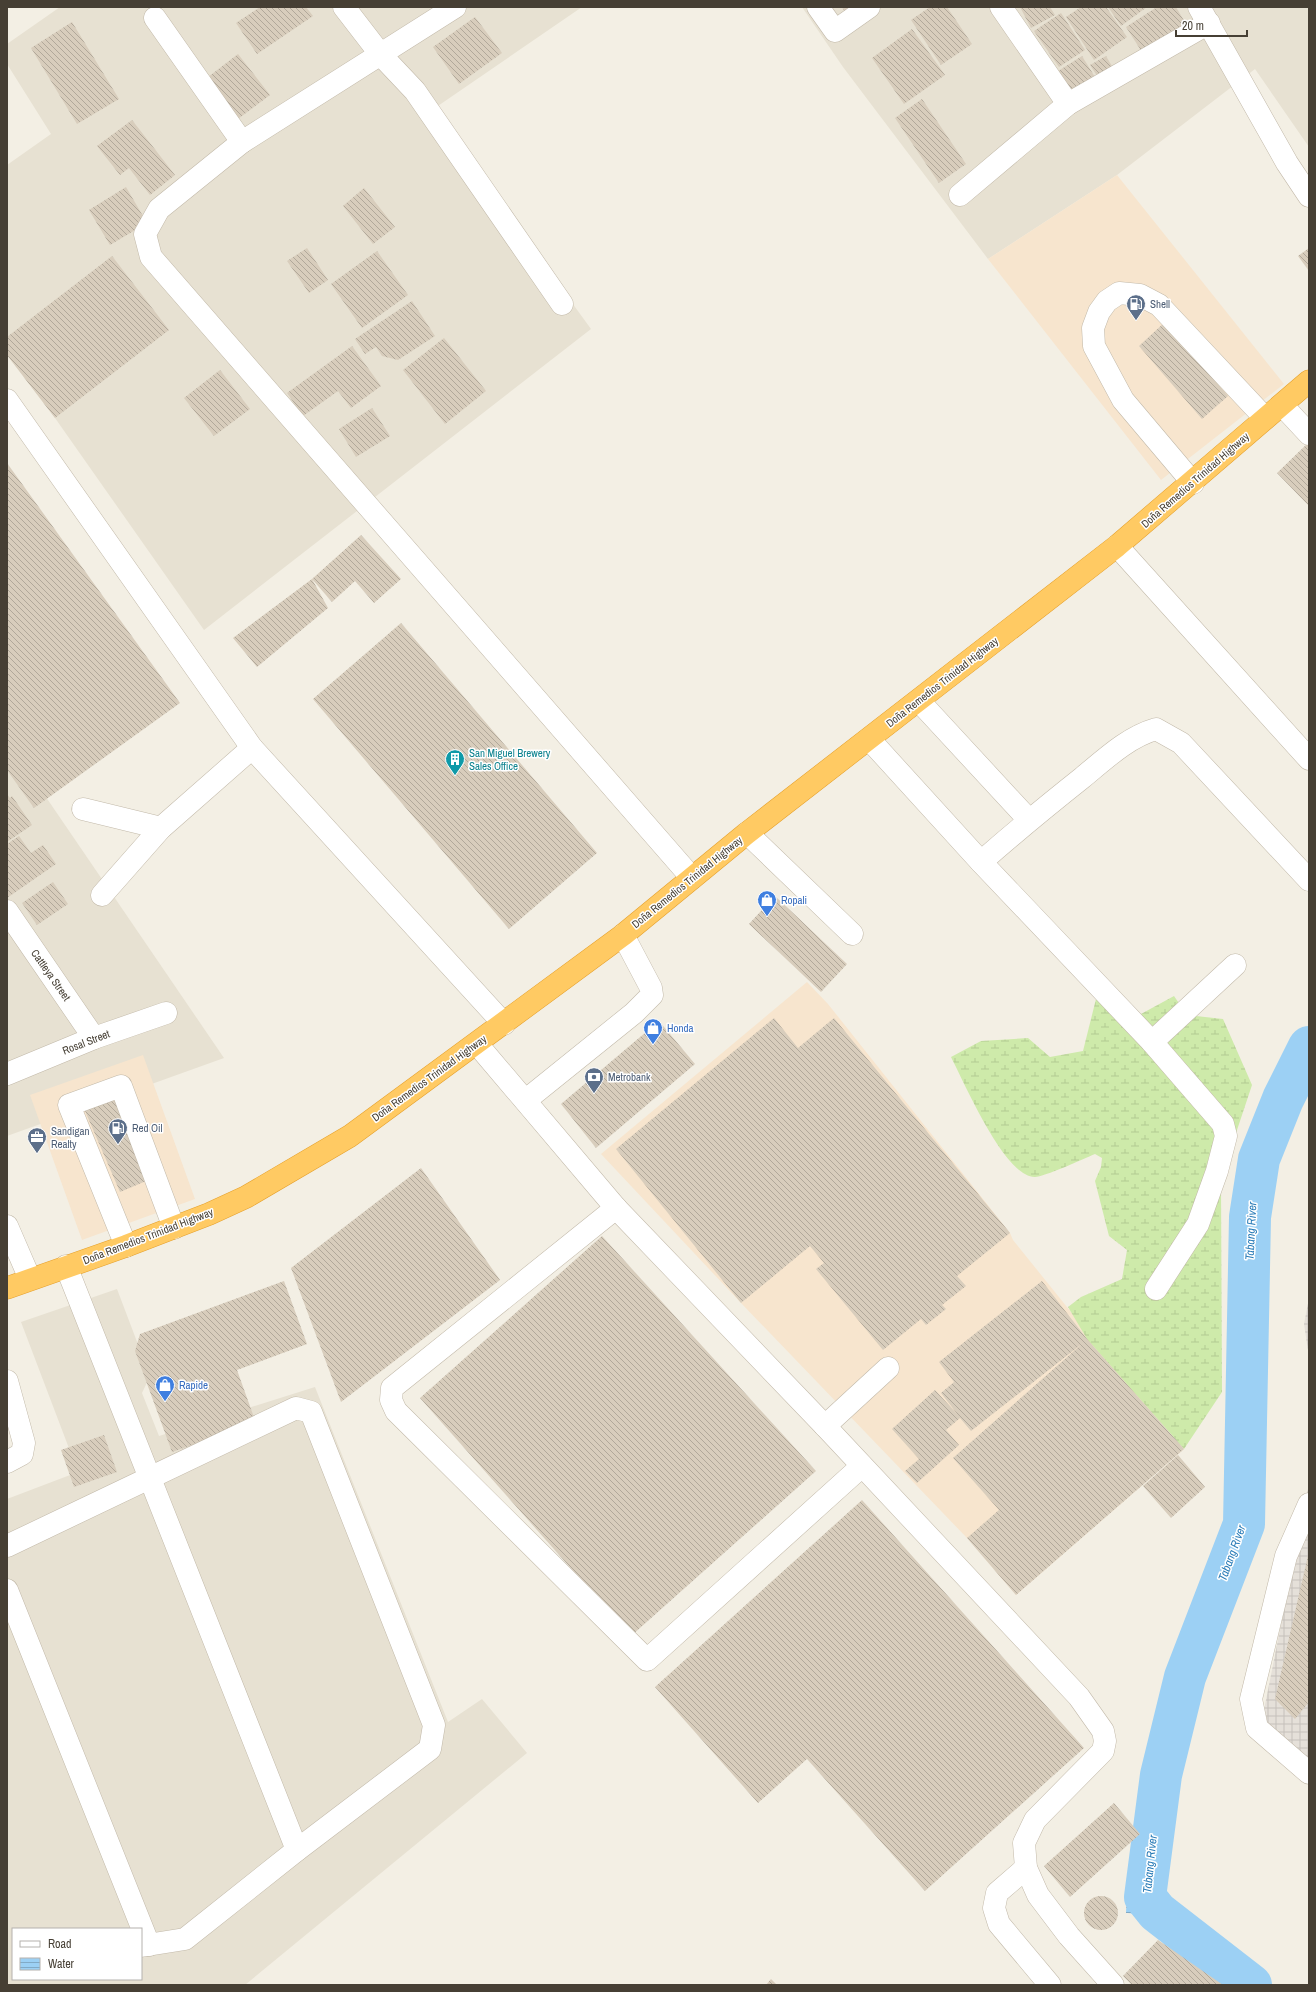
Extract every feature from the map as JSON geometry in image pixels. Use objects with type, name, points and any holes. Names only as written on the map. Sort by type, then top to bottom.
[{"type":"highway","name":"Doña Remedios Trinidad Highway","points":[[7,1288],[174,1228],[246,1197],[350,1136],[477,1044],[623,935],[747,833],[1117,546],[1193,483],[1309,381]]},
{"type":"street","points":[[344,7],[381,55],[414,91],[562,304]]},
{"type":"street","points":[[455,7],[242,142],[159,209],[145,234],[151,257],[692,878]]},
{"type":"street","points":[[818,7],[835,31],[870,7]]},
{"type":"street","points":[[1001,7],[1068,104]]},
{"type":"street","points":[[960,195],[1068,104],[1204,15],[1287,163],[1309,196]]},
{"type":"street","points":[[155,18],[242,142]]},
{"type":"street","points":[[1193,483],[1123,400],[1094,346],[1093,328],[1098,312],[1107,301],[1119,294],[1140,295],[1158,305],[1274,411],[1309,434]]},
{"type":"street","points":[[7,400],[252,748],[504,1024]]},
{"type":"street","points":[[1117,546],[1309,759]]},
{"type":"street","points":[[919,701],[1029,820]]},
{"type":"street","points":[[981,862],[1029,820],[1120,747],[1143,733],[1156,729],[1181,743],[1309,880]]},
{"type":"street","points":[[868,740],[981,862],[1152,1042],[1223,1124],[1226,1136],[1218,1171],[1198,1224],[1156,1289]]},
{"type":"street","points":[[102,895],[161,828],[252,748]]},
{"type":"street","points":[[83,809],[161,828]]},
{"type":"street","points":[[747,833],[852,934]]},
{"type":"street","name":"Cattleya Street","points":[[7,911],[94,1038]]},
{"type":"street","points":[[526,1100],[634,1013],[652,995],[651,988],[623,935]]},
{"type":"street","points":[[1152,1042],[1235,965]]},
{"type":"street","name":"Rosal Street","points":[[7,1074],[94,1038],[166,1013]]},
{"type":"street","points":[[477,1044],[616,1208],[825,1426],[1078,1697],[1103,1732],[1106,1741],[1103,1751],[1035,1820],[1024,1843],[1026,1868],[1038,1895],[1069,1936],[1113,1985]]},
{"type":"street","points":[[126,1246],[69,1105],[121,1086],[174,1228]]},
{"type":"street","points":[[616,1208],[392,1388],[391,1400],[396,1411],[647,1660],[862,1466]]},
{"type":"street","points":[[7,1226],[30,1279]]},
{"type":"street","points":[[66,1266],[297,1850]]},
{"type":"street","points":[[825,1426],[888,1368]]},
{"type":"street","points":[[7,1381],[24,1443],[22,1454],[7,1462]]},
{"type":"street","points":[[7,1546],[296,1408],[311,1412],[434,1725],[430,1750],[297,1850],[185,1939],[145,1946]]},
{"type":"street","points":[[1309,1504],[1286,1556],[1251,1699],[1257,1728],[1309,1773]]},
{"type":"street","points":[[7,1590],[138,1928]]},
{"type":"street","points":[[1026,1868],[997,1893],[994,1908],[999,1924],[1050,1985]]},
{"type":"shaded area","points":[[60,7],[582,7],[432,110],[591,329],[204,630],[55,418],[7,355],[7,165],[51,134],[7,64],[7,44]]},
{"type":"shaded area","points":[[802,7],[1309,7],[1309,147],[1255,69],[1117,175],[988,259],[843,67]]},
{"type":"shaded area","name":"Shell","points":[[1117,175],[1284,384],[1161,480],[988,259]]},
{"type":"shaded area","points":[[7,740],[224,1058],[7,1136]]},
{"type":"shaded area","points":[[807,982],[828,1004],[1010,1233],[1013,1240],[1166,1430],[1184,1449],[1016,1595],[967,1538],[741,1303],[601,1154]]},
{"type":"shaded area","points":[[143,1055],[195,1199],[82,1240],[30,1095]]},
{"type":"shaded area","points":[[117,1289],[150,1376],[142,1393],[159,1436],[315,1387],[448,1722],[482,1699],[527,1753],[245,1985],[7,1985],[7,1499],[78,1472],[21,1322]]},
{"type":"shaded area","points":[[1309,1298],[1309,1357],[1304,1324]]},
{"type":"shaded area","points":[[1309,1484],[1309,1764],[1261,1725]]},
{"type":"green space","points":[[1099,987],[1130,1020],[1174,996],[1187,1015],[1223,1019],[1252,1085],[1221,1184],[1222,1392],[1184,1449],[1087,1339],[1068,1307],[1081,1297],[1122,1279],[1127,1250],[1109,1236],[1095,1181],[1101,1167],[1102,1158],[1095,1154],[1055,1171],[1035,1177],[1023,1173],[1011,1162],[987,1127],[951,1057],[981,1041],[1028,1038],[1050,1057],[1083,1051]]},
{"type":"water","points":[[1145,1843],[1144,1854],[1147,1859],[1145,1866],[1147,1866],[1142,1889],[1152,1906],[1152,1909],[1161,1909],[1171,1919],[1185,1925],[1201,1937],[1214,1953],[1224,1972],[1201,1960],[1188,1950],[1188,1945],[1165,1934],[1154,1925],[1146,1924],[1135,1914],[1126,1913],[1130,1888],[1129,1874],[1139,1861],[1140,1846]]},
{"type":"building","points":[[260,7],[306,7],[313,16],[257,54],[236,23]]},
{"type":"building","points":[[842,7],[863,7],[848,17]]},
{"type":"building","points":[[930,7],[947,7],[972,44],[941,65],[911,20]]},
{"type":"building","points":[[1020,7],[1050,7],[1055,15],[1031,28]]},
{"type":"building","points":[[1081,7],[1106,7],[1127,37],[1094,60],[1066,17]]},
{"type":"building","points":[[1108,7],[1147,7],[1121,26]]},
{"type":"building","points":[[1157,7],[1176,7],[1186,24],[1142,52],[1126,27]]},
{"type":"building","points":[[1061,13],[1085,50],[1059,67],[1034,31]]},
{"type":"building","points":[[475,17],[502,53],[459,84],[433,47]]},
{"type":"building","points":[[72,22],[119,99],[77,124],[31,48]]},
{"type":"building","points":[[912,29],[945,75],[904,104],[872,58]]},
{"type":"building","points":[[238,54],[270,95],[230,125],[199,84]]},
{"type":"building","points":[[1082,56],[1098,82],[1072,99],[1055,73]]},
{"type":"building","points":[[1106,56],[1116,73],[1101,82],[1090,65]]},
{"type":"building","points":[[922,99],[966,164],[939,183],[895,118]]},
{"type":"building","points":[[132,120],[175,175],[150,195],[129,168],[120,175],[97,146]]},
{"type":"building","points":[[126,187],[147,223],[110,245],[89,210]]},
{"type":"building","points":[[364,188],[395,227],[373,244],[343,206]]},
{"type":"building","points":[[307,248],[328,280],[309,293],[287,261]]},
{"type":"building","points":[[1309,248],[1309,271],[1298,256]]},
{"type":"building","points":[[377,251],[408,295],[362,328],[331,284]]},
{"type":"building","points":[[112,256],[169,330],[55,418],[7,355],[7,337]]},
{"type":"building","points":[[412,301],[435,336],[398,360],[382,356],[376,347],[365,354],[355,339]]},
{"type":"building","points":[[1165,322],[1228,396],[1202,419],[1139,346]]},
{"type":"building","points":[[444,338],[486,391],[445,424],[403,370]]},
{"type":"building","points":[[352,346],[381,386],[351,408],[338,391],[303,416],[287,393]]},
{"type":"building","points":[[220,370],[250,409],[214,436],[184,398]]},
{"type":"building","points":[[372,408],[390,436],[356,457],[339,429]]},
{"type":"building","points":[[1308,443],[1309,445],[1309,506],[1277,473]]},
{"type":"building","points":[[7,463],[180,703],[34,808],[7,770]]},
{"type":"building","points":[[361,535],[401,579],[374,603],[355,581],[332,602],[312,579]]},
{"type":"building","points":[[312,579],[328,608],[257,667],[233,638]]},
{"type":"building","name":"San Miguel Brewery Sales Office","points":[[401,623],[597,853],[509,929],[313,699]]},
{"type":"building","points":[[7,794],[10,798],[12,796],[32,825],[7,842]]},
{"type":"building","points":[[19,836],[31,853],[43,845],[56,864],[7,898],[7,844]]},
{"type":"building","points":[[53,882],[68,904],[37,925],[22,903]]},
{"type":"building","points":[[775,896],[847,964],[821,992],[749,924]]},
{"type":"building","points":[[774,1018],[798,1048],[834,1018],[1010,1233],[957,1276],[966,1286],[942,1305],[946,1309],[926,1325],[921,1319],[883,1350],[816,1269],[824,1263],[810,1246],[741,1303],[616,1149]]},
{"type":"building","points":[[659,1021],[695,1064],[596,1148],[561,1104]]},
{"type":"building","name":"Red Oil","points":[[116,1097],[151,1179],[120,1192],[85,1111]]},
{"type":"building","points":[[421,1168],[500,1280],[341,1402],[291,1268]]},
{"type":"building","points":[[602,1236],[816,1471],[631,1636],[420,1398]]},
{"type":"building","points":[[284,1281],[307,1344],[237,1370],[256,1423],[172,1452],[135,1351],[140,1334]]},
{"type":"building","points":[[1042,1281],[1087,1339],[1184,1449],[1016,1595],[967,1538],[999,1510],[953,1458],[1083,1343],[971,1431],[960,1418],[946,1430],[959,1445],[917,1483],[905,1471],[919,1459],[892,1429],[935,1390],[958,1415],[941,1393],[954,1382],[939,1362]]},
{"type":"building","points":[[104,1435],[117,1472],[74,1487],[61,1450]]},
{"type":"building","points":[[1178,1455],[1205,1487],[1171,1518],[1143,1486]]},
{"type":"building","points":[[862,1500],[1084,1748],[925,1891],[807,1759],[758,1803],[655,1687]]},
{"type":"building","points":[[1309,1551],[1309,1702],[1295,1719],[1275,1699]]},
{"type":"building","points":[[1114,1803],[1140,1834],[1070,1897],[1044,1866]]},
{"type":"building","points":[[1098,1896],[1104,1896],[1108,1897],[1115,1903],[1118,1913],[1117,1920],[1111,1927],[1104,1930],[1098,1930],[1094,1929],[1087,1923],[1084,1916],[1084,1910],[1085,1906],[1091,1899]]},
{"type":"building","points":[[1158,1940],[1223,1985],[1132,1985],[1123,1976]]},
{"type":"building","points":[[771,1979],[777,1985],[766,1985]]},
{"type":"waterway","name":"Tabang River","points":[[1251,1985],[1157,1912],[1145,1897],[1161,1775],[1185,1677],[1244,1524],[1250,1217],[1259,1159],[1283,1099],[1309,1047]]},
{"type":"place","name":"Shell","points":[[1136,321]]},
{"type":"place","name":"San Miguel Brewery Sales Office","points":[[455,776]]},
{"type":"place","name":"Ropali","points":[[767,917]]},
{"type":"place","name":"Honda","points":[[653,1045]]},
{"type":"place","name":"Metrobank","points":[[594,1094]]},
{"type":"place","name":"Red Oil","points":[[118,1145]]},
{"type":"place","name":"Sandigan Realty","points":[[37,1154]]},
{"type":"place","name":"Rapide","points":[[165,1402]]}]
